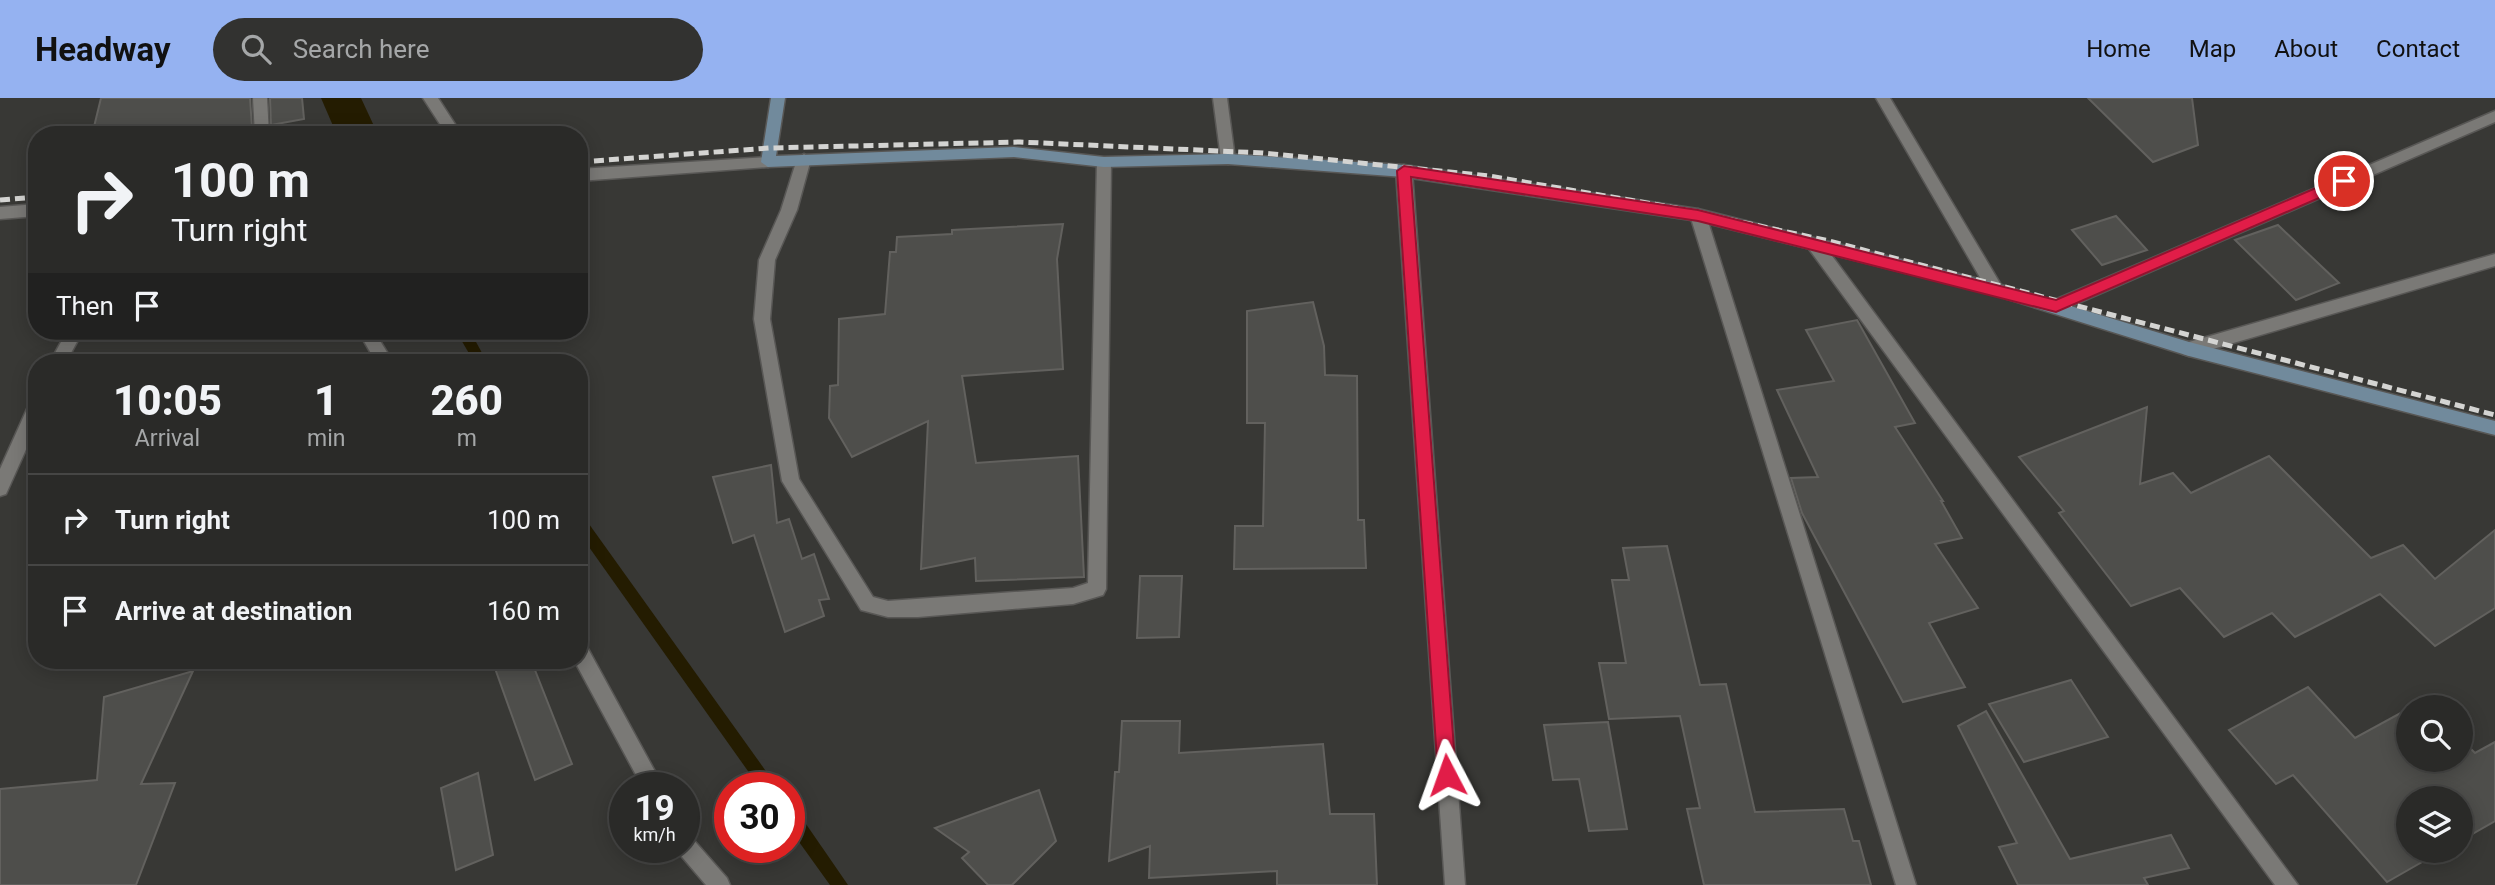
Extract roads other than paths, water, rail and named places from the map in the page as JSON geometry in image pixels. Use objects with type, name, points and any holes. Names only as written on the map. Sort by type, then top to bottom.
[{"type":"street","points":[[260,98],[262,126]]},
{"type":"street","points":[[430,98],[449,126]]},
{"type":"street","points":[[768,162],[778,98]]},
{"type":"street","points":[[1220,98],[1228,159]]},
{"type":"street","points":[[1883,98],[1995,289]]},
{"type":"street","points":[[2056,306],[2495,116]]},
{"type":"street","points":[[588,174],[804,159],[1014,152],[1104,162],[1228,159],[1404,171],[1698,215],[1995,289],[2189,349],[2495,428]]},
{"type":"street","points":[[804,159],[789,210],[767,260],[762,319],[791,481],[867,604],[898,610],[1073,596],[1097,589],[1104,162]]},
{"type":"street","points":[[1404,171],[1455,885]]},
{"type":"street","points":[[0,213],[28,211]]},
{"type":"street","points":[[1698,215],[1906,885]]},
{"type":"street","points":[[1815,245],[2288,885]]},
{"type":"street","points":[[2189,349],[2495,260]]},
{"type":"street","points":[[0,489],[28,425]]},
{"type":"street","points":[[588,667],[645,772]]},
{"type":"street","points":[[700,862],[720,885]]},
{"type":"waterway","points":[[341,98],[353,126]]},
{"type":"waterway","points":[[468,340],[476,354]]},
{"type":"waterway","points":[[588,534],[759,772]]},
{"type":"waterway","points":[[805,836],[840,885]]},
{"type":"railway","points":[[588,161],[770,148],[1020,142],[1263,153],[1489,176],[1676,208],[1829,241],[2495,415]]},
{"type":"railway","points":[[0,200],[28,198]]}]
